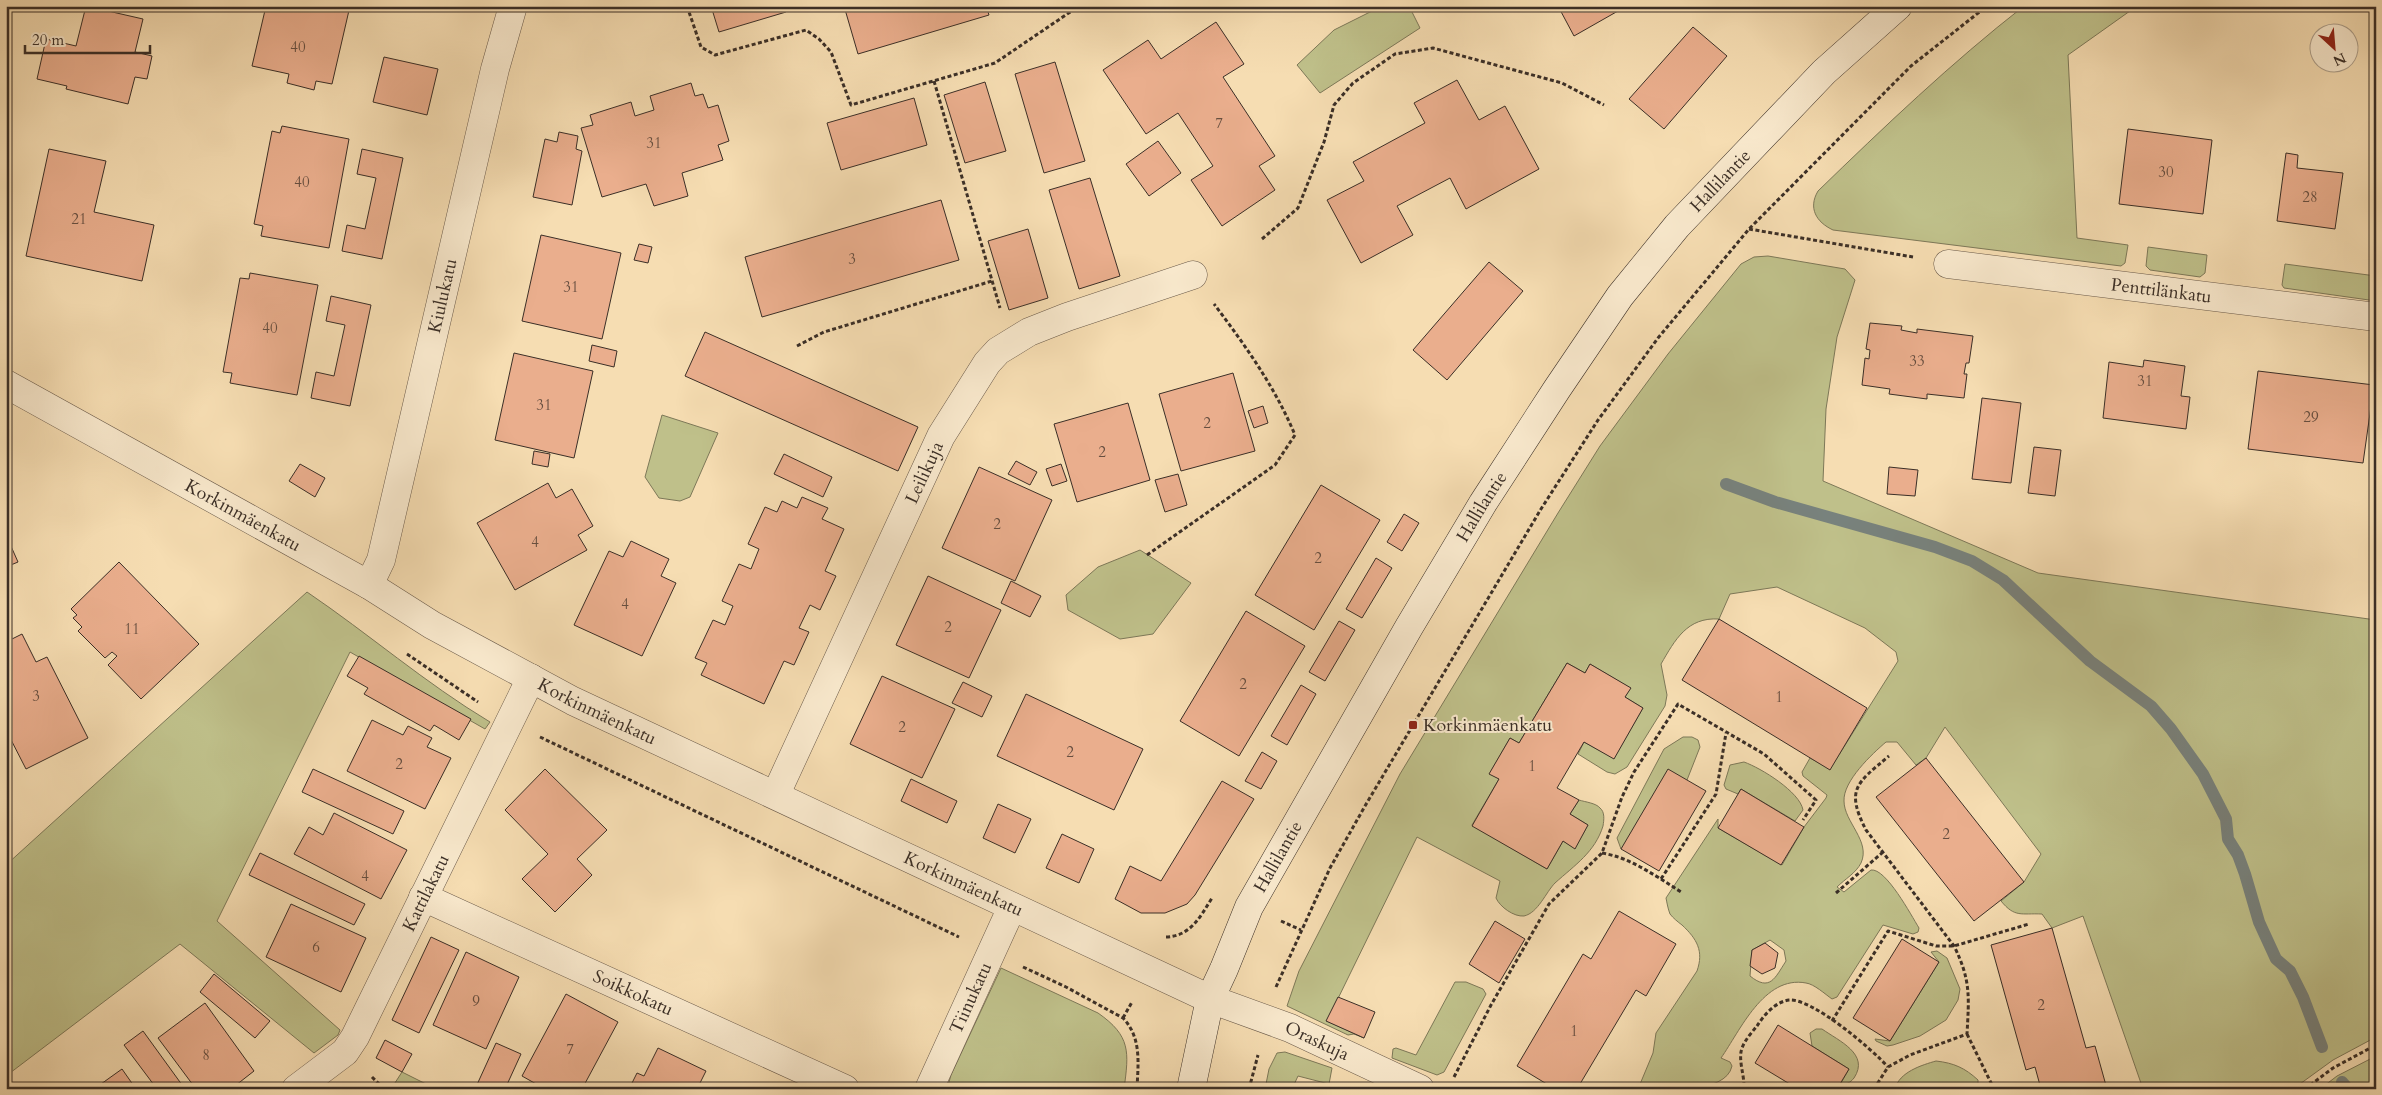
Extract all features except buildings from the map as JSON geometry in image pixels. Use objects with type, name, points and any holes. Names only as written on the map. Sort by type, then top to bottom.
[{"type":"street","name":"Kiulukatu","points":[[369,585],[381,560],[495,69],[513,6]]},
{"type":"street","name":"Hallilantie","points":[[1191,1089],[1210,999],[1249,907],[1376,682],[1484,503],[1557,389],[1615,304],[1676,226],[1824,72],[1898,6]]},
{"type":"street","name":"Penttilänkatu","points":[[1948,264],[2376,317]]},
{"type":"street","name":"Leilikuja","points":[[776,794],[941,436],[987,363],[998,351],[1029,332],[1067,317],[1193,275]]},
{"type":"street","name":"Korkinmäenkatu","points":[[6,384],[369,585],[432,625],[573,701],[776,794],[1210,999]]},
{"type":"street","name":"Kattilakatu","points":[[296,1089],[345,1052],[355,1037],[531,678]]},
{"type":"street","name":"Soikkokatu","points":[[424,897],[844,1089]]},
{"type":"street","name":"Tiinukatu","points":[[929,1089],[1012,907]]},
{"type":"street","name":"Oraskuja","points":[[1210,999],[1268,1019],[1420,1089]]},
{"type":"path","points":[[687,6],[701,47],[715,55],[806,30],[819,39],[831,52],[851,105],[995,63],[1079,6]]},
{"type":"path","points":[[1268,1019],[1273,994],[1330,868],[1541,509],[1598,420],[1658,338],[1749,229],[1912,66],[1987,6]]},
{"type":"path","points":[[1262,239],[1298,208],[1324,142],[1334,105],[1353,83],[1395,54],[1433,48],[1562,84],[1604,105]]},
{"type":"path","points":[[934,81],[1010,343]]},
{"type":"path","points":[[1749,229],[1948,264]]},
{"type":"path","points":[[1147,555],[1275,465],[1295,435],[1286,412],[1248,349],[1193,275]]},
{"type":"path","points":[[797,346],[824,332],[992,281]]},
{"type":"path","points":[[1452,1080],[1491,1004],[1549,904],[1602,853],[1622,797],[1634,772],[1678,704],[1764,754],[1816,800],[1803,820]]},
{"type":"path","points":[[1661,879],[1716,794],[1726,733]]},
{"type":"path","points":[[1889,756],[1866,775],[1857,786],[1854,797],[1856,811],[1866,830],[1954,946],[1964,966],[1969,987],[1967,1034],[1994,1089]]},
{"type":"path","points":[[1836,893],[1883,852]]},
{"type":"path","points":[[1602,853],[1618,855],[1631,861],[1681,892]]},
{"type":"path","points":[[1832,1021],[1888,931],[1936,946],[1954,946],[2029,924]]},
{"type":"path","points":[[1744,1086],[1741,1058],[1742,1047],[1770,1009],[1786,1000],[1796,1000],[1809,1005],[1854,1036],[1888,1067]]},
{"type":"path","points":[[1874,1089],[1888,1067],[1910,1055],[1967,1034]]},
{"type":"path","points":[[2305,1089],[2333,1068],[2376,1045]]},
{"type":"path","points":[[1737,1089],[1744,1086],[1763,1086],[1770,1089]]},
{"type":"green space","points":[[1382,6],[1409,6],[1420,28],[1320,93],[1297,65],[1334,30]]},
{"type":"green space","points":[[2024,6],[2137,6],[2068,55],[2077,238],[2128,245],[2125,263],[2121,266],[1833,230],[1822,223],[1815,214],[1814,209],[1815,197],[1818,191],[1944,73]]},
{"type":"green space","points":[[2148,247],[2207,255],[2205,273],[2200,277],[2150,270],[2146,266]]},
{"type":"green space","points":[[1768,256],[1845,269],[1855,280],[1837,337],[1826,409],[1823,481],[2038,573],[2376,620],[2376,1037],[2333,1060],[2293,1089],[2143,1089],[2083,916],[2052,928],[2042,914],[2019,914],[2010,910],[2001,901],[2024,882],[2041,854],[1945,727],[1926,758],[1916,765],[1897,742],[1886,742],[1859,769],[1845,793],[1845,809],[1860,839],[1863,855],[1861,863],[1856,870],[1837,887],[1844,892],[1871,870],[1877,871],[1884,876],[1898,893],[1919,928],[1918,932],[1913,934],[1883,925],[1837,997],[1832,999],[1816,987],[1806,983],[1791,983],[1778,988],[1766,996],[1745,1020],[1721,1058],[1730,1062],[1732,1066],[1727,1075],[1718,1082],[1691,1088],[1638,1089],[1653,1053],[1656,1033],[1697,971],[1699,964],[1699,951],[1695,940],[1670,914],[1666,898],[1718,819],[1718,828],[1782,865],[1804,827],[1827,795],[1803,776],[1802,772],[1810,758],[1830,769],[1898,661],[1896,652],[1865,628],[1777,587],[1730,594],[1719,619],[1708,619],[1698,622],[1683,632],[1661,664],[1667,695],[1665,706],[1627,767],[1615,774],[1607,772],[1578,754],[1584,742],[1614,758],[1643,708],[1625,697],[1630,688],[1590,664],[1585,673],[1567,663],[1519,743],[1510,738],[1490,773],[1499,779],[1472,825],[1547,869],[1563,841],[1575,848],[1588,825],[1570,814],[1579,800],[1598,806],[1604,816],[1603,826],[1590,851],[1555,883],[1533,911],[1520,916],[1508,911],[1496,898],[1500,881],[1417,837],[1327,1021],[1364,1038],[1354,1034],[1348,1035],[1287,1006],[1299,971],[1400,774],[1558,513],[1600,446],[1668,354],[1741,264],[1754,257]],"holes":[[[1770,940],[1784,950],[1786,961],[1779,973],[1771,981],[1763,983],[1750,976],[1752,950]]]},
{"type":"green space","points":[[2285,264],[2376,276],[2376,301],[2284,288],[2282,285]]},
{"type":"green space","points":[[662,415],[718,433],[690,497],[680,501],[659,498],[645,477]]},
{"type":"green space","points":[[1140,550],[1191,583],[1153,634],[1120,639],[1068,610],[1066,595],[1098,567]]},
{"type":"green space","points":[[307,592],[420,675],[490,722],[485,729],[350,652],[217,921],[340,1030],[338,1035],[314,1053],[180,944],[6,1076],[6,865]]},
{"type":"green space","points":[[1683,737],[1692,737],[1698,740],[1700,747],[1687,780],[1621,849],[1617,838],[1664,749]]},
{"type":"green space","points":[[1744,762],[1769,775],[1795,796],[1803,810],[1795,821],[1741,789],[1738,794],[1726,789],[1724,785],[1730,765]]},
{"type":"green space","points":[[1937,951],[1947,958],[1960,989],[1958,1000],[1946,1020],[1920,1036],[1893,1045],[1887,1046],[1876,1041],[1875,1039],[1890,1041],[1939,962],[1931,952]]},
{"type":"green space","points":[[1001,968],[1098,1013],[1109,1021],[1122,1037],[1127,1055],[1124,1089],[947,1089],[951,1075]]},
{"type":"green space","points":[[1455,982],[1466,982],[1483,989],[1486,994],[1444,1072],[1437,1075],[1392,1058],[1393,1049],[1396,1048],[1416,1055]]},
{"type":"green space","points":[[1816,1029],[1822,1029],[1844,1043],[1855,1055],[1858,1069],[1854,1078],[1849,1082],[1841,1083],[1849,1069],[1812,1046],[1810,1033]]},
{"type":"green space","points":[[1285,1052],[1332,1068],[1329,1084],[1298,1076],[1292,1089],[1265,1089],[1269,1069],[1277,1053]]},
{"type":"green space","points":[[2376,1056],[2376,1089],[2320,1089],[2337,1076]]},
{"type":"green space","points":[[1936,1061],[1954,1065],[1968,1072],[1978,1080],[1978,1089],[1895,1089],[1897,1083],[1906,1074],[1918,1067]]},
{"type":"green space","points":[[402,1072],[436,1089],[391,1089]]},
{"type":"waterway","points":[[1726,484],[1775,502],[1935,547],[1972,561],[2003,580],[2090,661],[2151,706],[2171,729],[2203,774],[2226,819],[2228,839],[2238,855],[2259,922],[2276,959],[2290,971],[2303,997],[2322,1047]]},
{"type":"waterway","points":[[2342,1082],[2348,1089]]},
{"type":"place","name":"Korkinmäenkatu","points":[[1413,725]]}]
